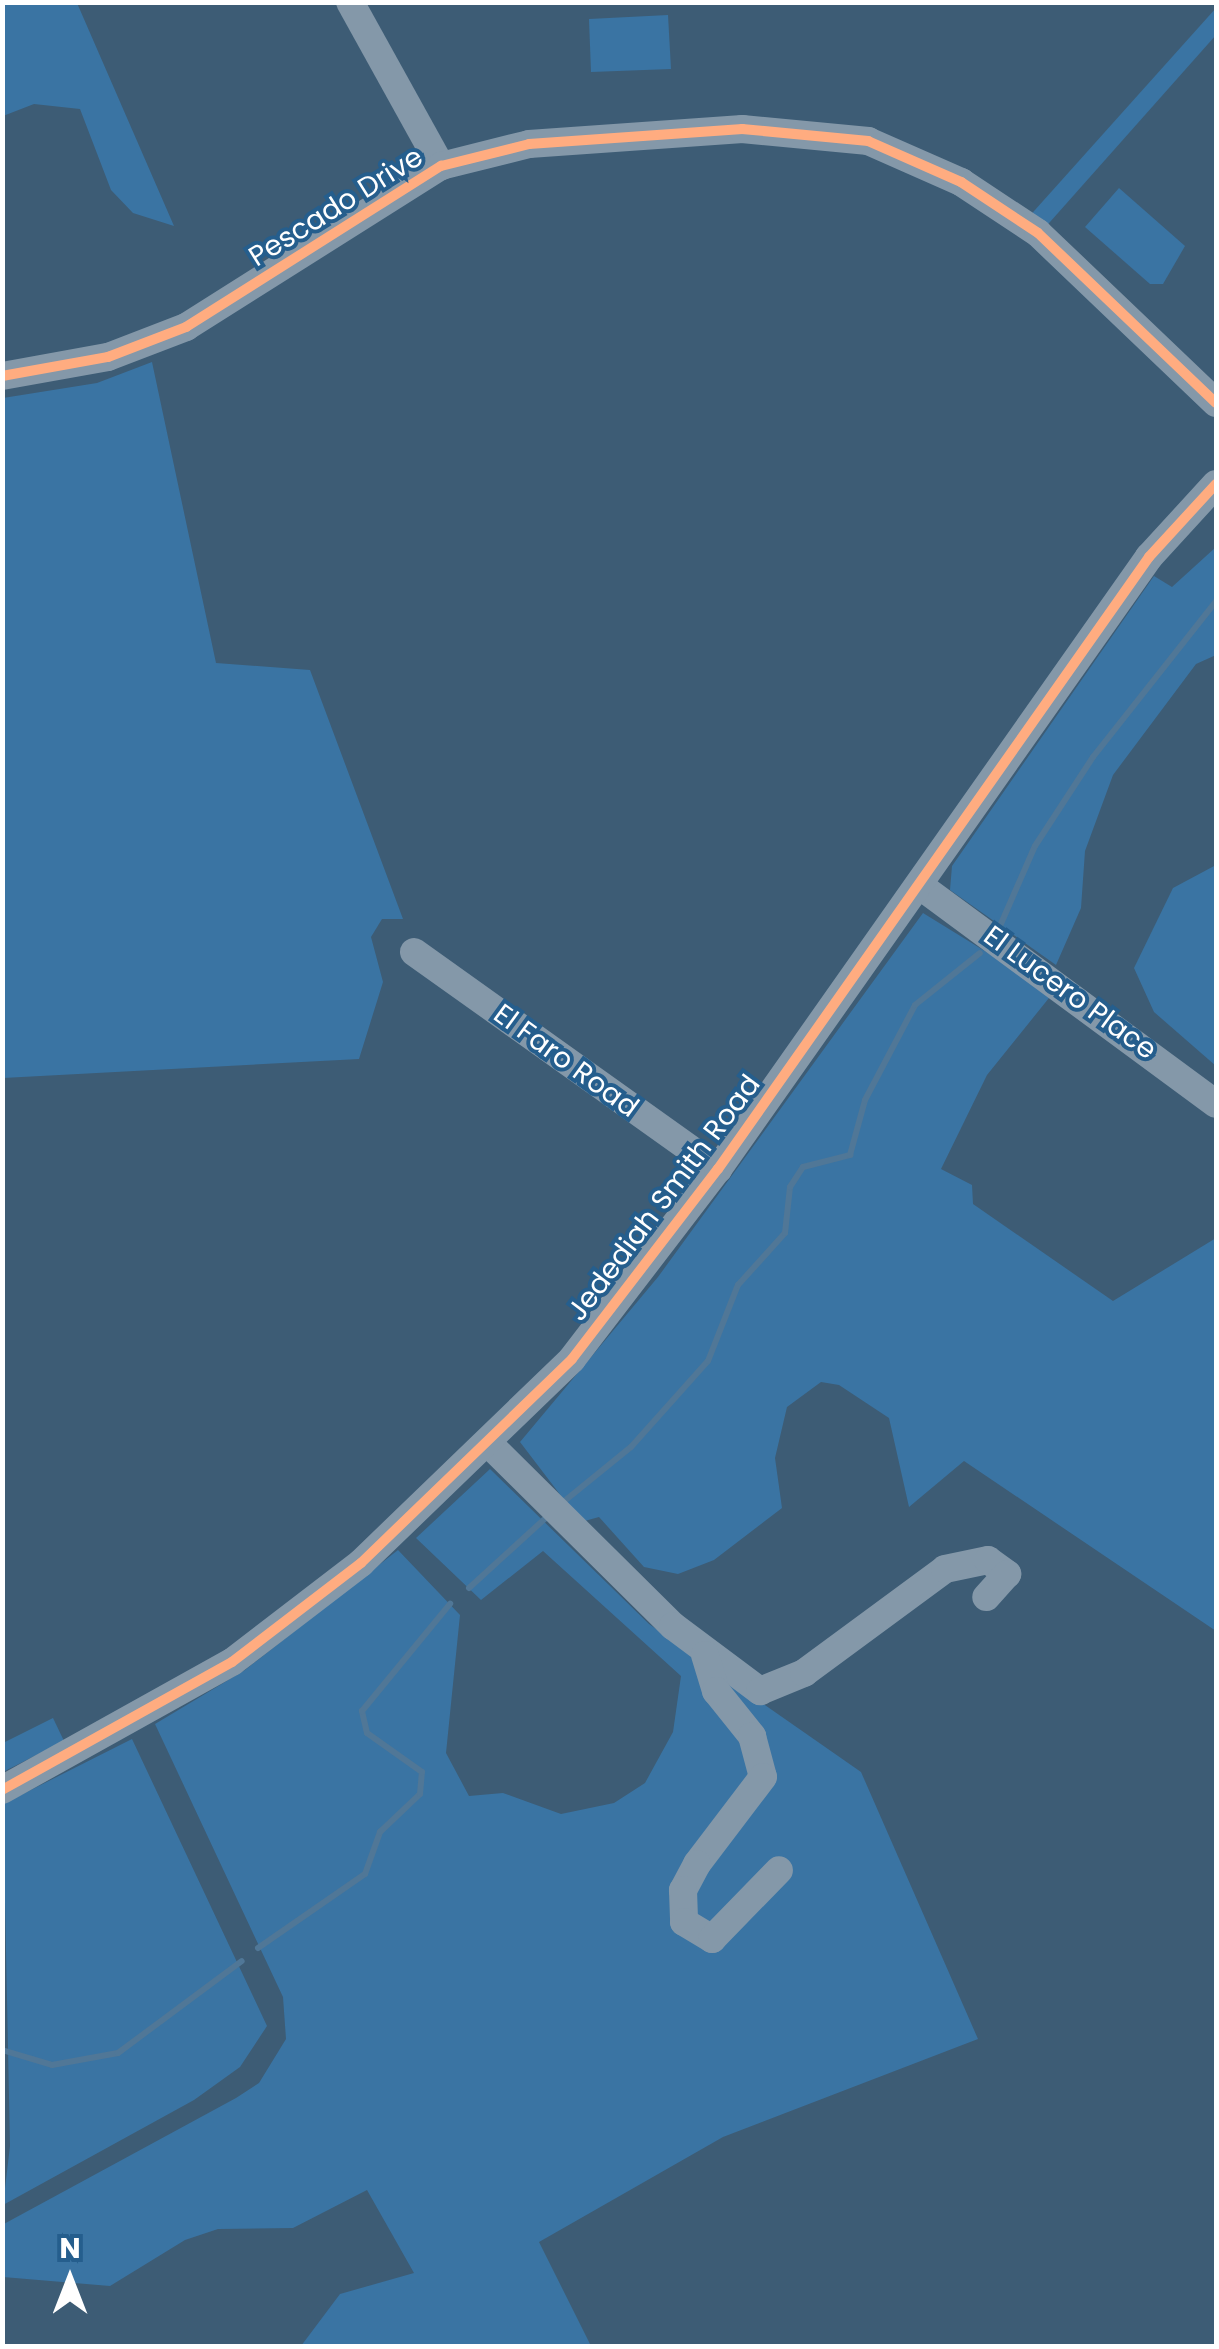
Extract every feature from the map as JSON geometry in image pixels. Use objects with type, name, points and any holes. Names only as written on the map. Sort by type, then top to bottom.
[{"type":"street","points":[[350,2],[440,166]]},
{"type":"street","name":"Pescado Drive","points":[[2,376],[108,357],[186,327],[440,166],[639,130],[868,141],[961,182],[1038,233],[1216,402]]},
{"type":"street","name":"Jedediah Smith Road","points":[[2,1790],[232,1662],[361,1563],[489,1444],[572,1359],[718,1169],[1148,556],[1216,484]]},
{"type":"street","name":"El Lucero Place","points":[[919,885],[1216,1104]]},
{"type":"street","name":"El Faro Road","points":[[414,952],[718,1169]]},
{"type":"street","points":[[489,1444],[572,1529],[704,1653],[760,1691],[804,1673],[945,1569],[988,1560],[1007,1574],[986,1597]]},
{"type":"street","points":[[704,1653],[716,1692],[752,1736],[763,1777],[696,1864],[681,1901],[684,1922],[712,1939],[779,1870]]},
{"type":"shaded area","points":[[3,2],[77,3],[174,226],[133,213],[111,190],[80,109],[34,104],[3,116]]},
{"type":"shaded area","points":[[1216,8],[1216,35],[1042,231],[1026,220]]},
{"type":"shaded area","points":[[668,15],[671,69],[591,72],[589,19]]},
{"type":"shaded area","points":[[1119,188],[1185,246],[1163,284],[1150,284],[1085,227]]},
{"type":"shaded area","points":[[152,362],[216,663],[310,670],[403,919],[382,919],[371,937],[383,982],[359,1059],[3,1078],[3,398],[97,383]]},
{"type":"shaded area","points":[[1216,547],[1216,655],[1196,664],[1113,775],[1085,851],[1081,908],[1056,965],[950,890],[952,866],[1154,576],[1172,587]]},
{"type":"shaded area","points":[[1216,865],[1216,1066],[1154,1012],[1134,968],[1173,888]]},
{"type":"shaded area","points":[[923,913],[1053,993],[987,1075],[941,1169],[972,1185],[973,1204],[1113,1301],[1216,1238],[1216,1631],[964,1461],[909,1507],[889,1418],[839,1385],[821,1382],[787,1407],[775,1458],[782,1508],[714,1560],[678,1574],[644,1567],[599,1517],[581,1522],[520,1442],[658,1277]]},
{"type":"shaded area","points":[[490,1469],[649,1624],[861,1772],[978,2039],[723,2137],[539,2242],[591,2346],[301,2346],[340,2294],[414,2273],[367,2190],[293,2228],[218,2229],[185,2240],[110,2286],[3,2277],[2,2225],[259,2083],[286,2039],[283,1997],[155,1724],[245,1670],[398,1550],[460,1615],[446,1753],[469,1796],[503,1793],[561,1814],[614,1803],[645,1783],[673,1732],[681,1676],[543,1551],[481,1600],[416,1538]]},
{"type":"shaded area","points":[[53,1718],[64,1741],[3,1772],[3,1743]]},
{"type":"shaded area","points":[[132,1739],[267,2026],[240,2067],[194,2100],[3,2205],[10,2146],[3,1804]]},
{"type":"waterway","points":[[1000,926],[1035,846],[1093,757],[1216,601]]},
{"type":"waterway","points":[[562,1503],[631,1447],[708,1361],[738,1285],[785,1233],[790,1187],[803,1167],[850,1155],[865,1100],[915,1005],[980,953]]},
{"type":"waterway","points":[[469,1588],[549,1515]]},
{"type":"waterway","points":[[258,1948],[365,1874],[380,1832],[420,1794],[422,1772],[367,1733],[362,1711],[450,1604]]},
{"type":"waterway","points":[[2,2050],[52,2065],[118,2053],[242,1961]]},
{"type":"cycle path","points":[[2,376],[108,357],[186,327],[441,166],[529,144],[742,129],[868,141],[961,182],[1038,233],[1216,403]]},
{"type":"cycle path","points":[[2,1790],[232,1662],[361,1563],[572,1359],[718,1169],[1149,557],[1216,484]]}]
